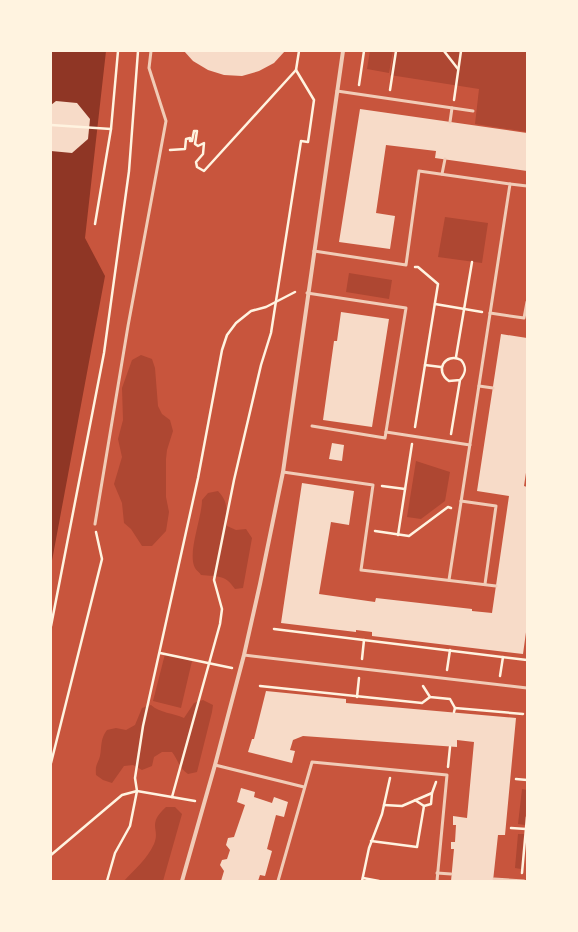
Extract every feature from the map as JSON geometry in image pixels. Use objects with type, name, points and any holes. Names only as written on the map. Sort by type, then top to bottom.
[{"type":"street","points":[[182,881],[216,765],[244,654],[260,584],[282,472],[343,51]]},
{"type":"lane","points":[[96,524],[128,326],[166,121],[149,68],[151,51]]},
{"type":"lane","points":[[337,90],[473,111]]},
{"type":"lane","points":[[450,122],[452,108]]},
{"type":"lane","points":[[442,174],[445,159]]},
{"type":"lane","points":[[314,251],[406,265],[419,171],[527,186]]},
{"type":"lane","points":[[449,580],[510,184]]},
{"type":"lane","points":[[307,293],[406,308],[385,438],[312,426]]},
{"type":"lane","points":[[490,313],[524,318],[527,302]]},
{"type":"lane","points":[[479,386],[493,388]]},
{"type":"lane","points":[[386,432],[470,445]]},
{"type":"lane","points":[[282,472],[373,485],[361,570],[496,586]]},
{"type":"lane","points":[[461,502],[496,506],[484,584]]},
{"type":"lane","points":[[244,654],[527,688]]},
{"type":"lane","points":[[278,881],[312,762],[447,775],[437,881]]},
{"type":"lane","points":[[216,765],[304,787]]},
{"type":"lane","points":[[437,873],[451,874]]},
{"type":"lane","points":[[494,879],[523,881]]},
{"type":"path","points":[[95,224],[111,129],[118,51]]},
{"type":"path","points":[[51,626],[104,353],[129,171],[138,51]]},
{"type":"path","points":[[177,150],[185,149],[186,139],[190,138],[190,141],[192,141],[194,131],[197,131],[195,144],[198,146],[204,143],[203,154],[196,162],[197,167],[204,172],[296,70],[299,51]]},
{"type":"path","points":[[358,94],[364,51]]},
{"type":"path","points":[[389,98],[396,51]]},
{"type":"path","points":[[444,51],[458,69]]},
{"type":"path","points":[[452,108],[461,51]]},
{"type":"path","points":[[172,797],[208,662],[220,624],[222,609],[214,580],[234,480],[261,365],[271,332],[301,141],[308,142],[314,100],[296,70]]},
{"type":"path","points":[[51,125],[111,129]]},
{"type":"path","points":[[456,357],[472,262]]},
{"type":"path","points":[[398,534],[438,284],[418,267],[406,265]]},
{"type":"path","points":[[107,881],[115,853],[130,826],[137,791],[135,778],[143,726],[198,478],[222,350],[227,335],[236,323],[251,311],[266,307],[295,292]]},
{"type":"path","points":[[435,304],[490,313]]},
{"type":"path","points":[[450,442],[460,380],[464,376],[465,364],[456,357],[444,361],[441,367],[442,373],[449,381],[460,380]]},
{"type":"path","points":[[425,365],[441,367]]},
{"type":"path","points":[[373,485],[405,489]]},
{"type":"path","points":[[367,530],[409,536],[448,507],[460,509]]},
{"type":"path","points":[[51,763],[102,559],[96,534],[96,524]]},
{"type":"path","points":[[274,629],[527,660]]},
{"type":"path","points":[[446,678],[450,650]]},
{"type":"path","points":[[160,653],[240,670]]},
{"type":"path","points":[[499,684],[503,657]]},
{"type":"path","points":[[417,675],[430,697]]},
{"type":"path","points":[[260,686],[422,702],[430,697],[450,699],[455,708],[454,712]]},
{"type":"path","points":[[455,708],[523,714]]},
{"type":"path","points":[[447,775],[450,747]]},
{"type":"path","points":[[378,881],[362,880],[371,841],[384,805],[392,770]]},
{"type":"path","points":[[415,800],[424,806],[431,804],[432,793],[439,774]]},
{"type":"path","points":[[516,779],[527,780]]},
{"type":"path","points":[[51,855],[122,794],[137,791],[205,802]]},
{"type":"path","points":[[384,805],[402,806],[432,793]]},
{"type":"path","points":[[371,841],[417,847],[424,806]]},
{"type":"path","points":[[523,881],[527,817]]},
{"type":"path","points":[[511,828],[526,829]]},
{"type":"shaded area","points":[[51,51],[106,51],[85,238],[105,276],[51,566]]},
{"type":"shaded area","points":[[370,51],[393,51],[389,73],[367,69]]},
{"type":"shaded area","points":[[394,51],[527,51],[527,132],[475,124],[479,89],[390,75]]},
{"type":"shaded area","points":[[445,217],[488,223],[482,263],[438,257]]},
{"type":"shaded area","points":[[349,273],[392,280],[389,299],[346,292]]},
{"type":"shaded area","points":[[141,355],[152,359],[155,368],[158,406],[162,414],[170,420],[173,431],[167,450],[166,459],[166,497],[169,512],[166,531],[152,546],[142,546],[131,529],[124,523],[122,503],[114,484],[122,457],[118,439],[123,420],[122,388],[132,360]]},
{"type":"shaded area","points":[[416,461],[450,472],[445,501],[421,519],[407,517]]},
{"type":"shaded area","points":[[218,491],[226,504],[227,526],[236,530],[246,529],[252,538],[243,588],[235,589],[228,581],[221,577],[201,575],[195,568],[193,562],[194,545],[202,500],[208,493]]},
{"type":"shaded area","points":[[165,654],[192,661],[181,708],[153,701]]},
{"type":"shaded area","points":[[203,700],[213,705],[197,772],[188,774],[181,767],[172,752],[162,752],[154,757],[152,766],[142,770],[133,765],[124,766],[112,783],[103,780],[96,775],[96,766],[100,756],[102,740],[107,730],[116,728],[126,730],[135,725],[142,708],[151,705],[158,710],[184,718],[194,703]]},
{"type":"shaded area","points":[[522,789],[527,790],[525,825],[518,824]]},
{"type":"shaded area","points":[[166,807],[175,807],[182,814],[163,881],[124,881],[140,864],[154,844],[156,839],[155,823],[160,813]]},
{"type":"shaded area","points":[[518,834],[524,834],[521,869],[515,868]]},
{"type":"building","points":[[184,51],[285,51],[274,63],[259,71],[242,76],[224,75],[208,70],[193,61]]},
{"type":"building","points":[[56,101],[77,103],[90,119],[88,139],[72,153],[51,151],[51,105]]},
{"type":"building","points":[[360,109],[527,133],[527,171],[435,158],[436,151],[386,145],[376,213],[395,216],[390,249],[339,242]]},
{"type":"building","points":[[341,312],[389,319],[372,427],[323,420],[334,341],[337,341]]},
{"type":"building","points":[[501,334],[527,338],[527,466],[524,486],[527,487],[527,625],[523,654],[372,636],[372,632],[356,630],[356,632],[281,623],[302,483],[354,491],[349,525],[331,522],[319,594],[375,602],[376,598],[472,609],[472,611],[492,613],[509,496],[477,491]]},
{"type":"building","points":[[332,443],[344,445],[342,461],[329,459]]},
{"type":"building","points":[[266,691],[346,699],[346,703],[516,718],[505,835],[498,835],[493,881],[451,881],[454,849],[451,849],[451,842],[455,842],[456,825],[453,825],[453,816],[467,818],[474,742],[457,740],[457,747],[303,736],[293,740],[290,750],[295,751],[292,763],[248,752],[252,739],[254,739]]},
{"type":"building","points":[[241,788],[255,792],[254,797],[272,803],[274,797],[288,802],[284,817],[276,815],[267,849],[272,851],[265,876],[260,875],[258,881],[221,881],[224,871],[220,865],[222,860],[227,859],[230,850],[226,845],[228,838],[234,837],[245,805],[237,802]]}]
